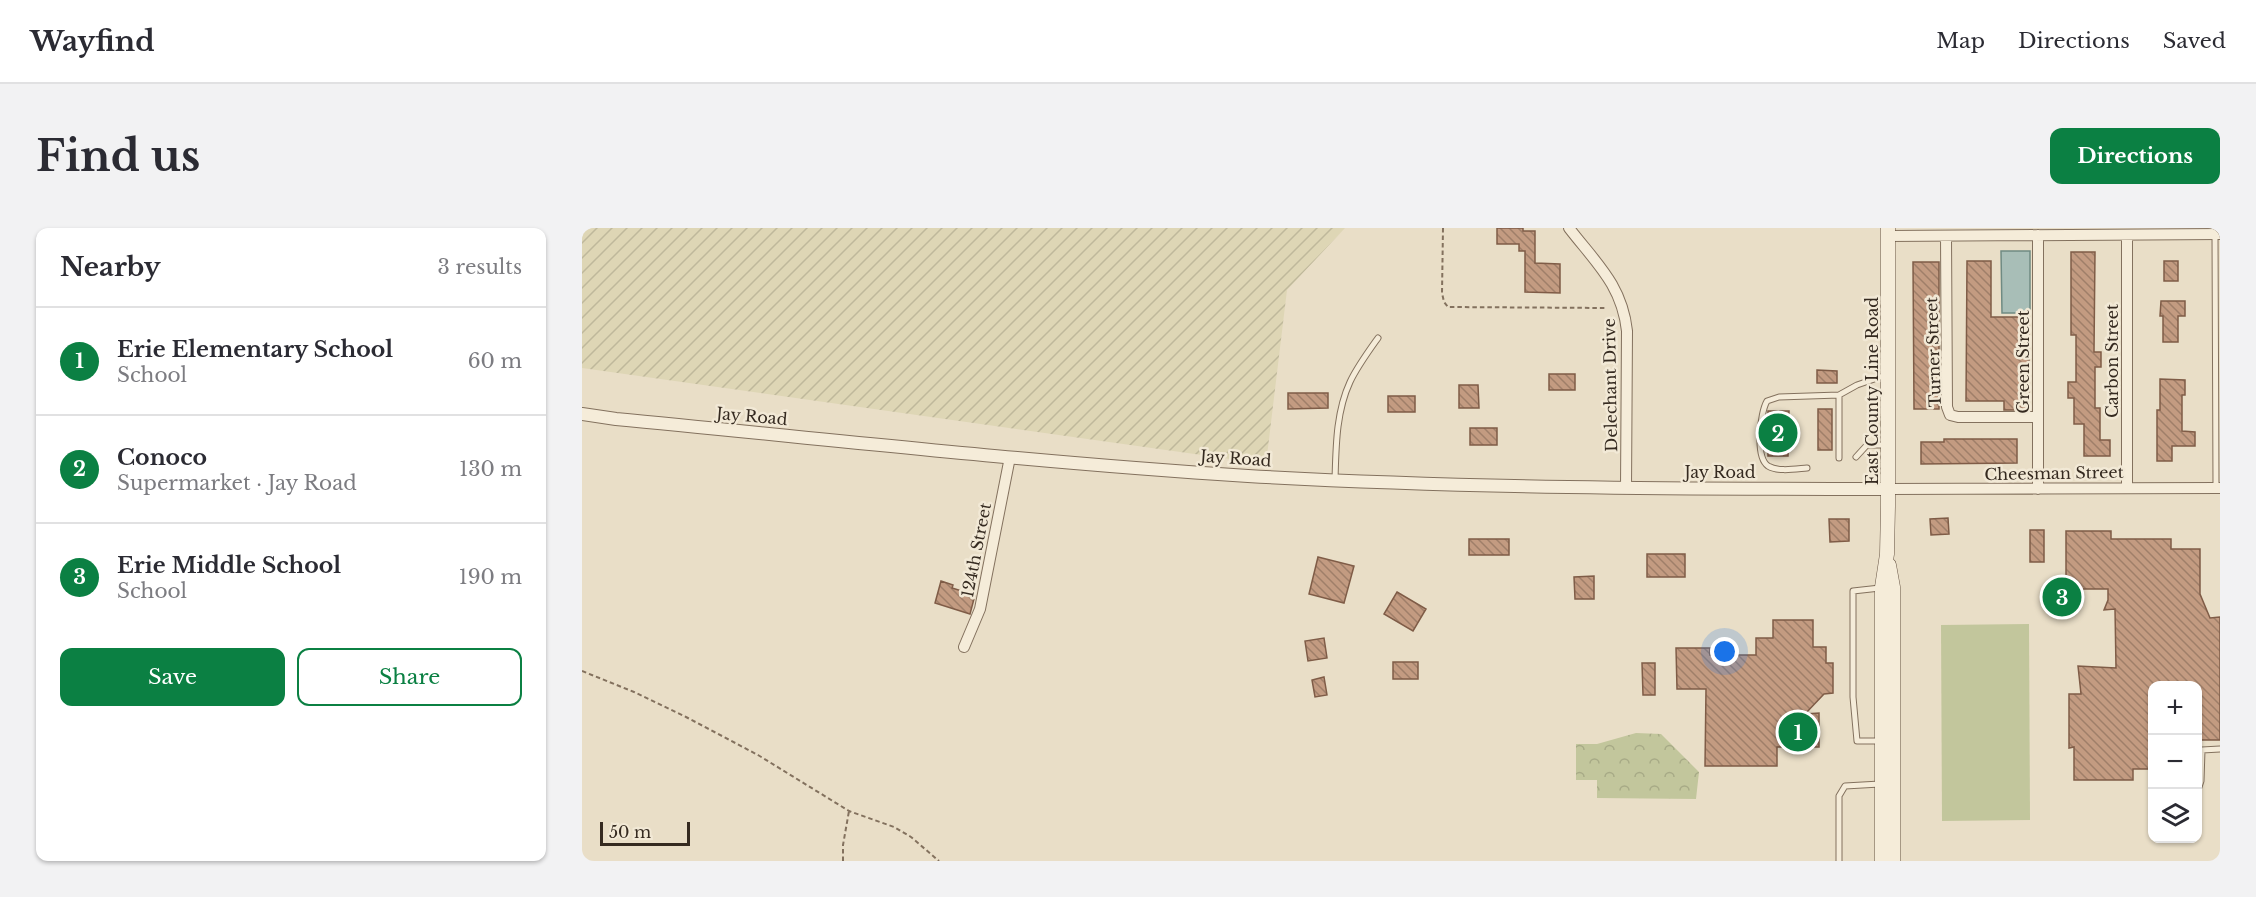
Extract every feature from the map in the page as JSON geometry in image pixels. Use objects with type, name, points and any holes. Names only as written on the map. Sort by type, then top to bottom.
[{"type":"main road","name":"East County Line Road","points":[[1882,861],[1882,587],[1887,554],[1888,232]]},
{"type":"main road","name":"East County Line Road","points":[[1887,554],[1893,587],[1893,861]]},
{"type":"street","name":"Delechant Drive","points":[[1569,228],[1616,289],[1625,311],[1627,331],[1626,488]]},
{"type":"street","points":[[1888,232],[1946,236],[1992,231],[2038,235],[2127,231],[2217,234]]},
{"type":"street","name":"Carbon Street","points":[[2127,231],[2127,488]]},
{"type":"street","name":"Green Street","points":[[2038,235],[2038,489]]},
{"type":"street","name":"Turner Street","points":[[1946,236],[1947,407],[1950,414],[1958,417],[2038,417]]},
{"type":"street","name":"Jay Road","points":[[582,414],[1010,457],[1234,475],[1626,488],[1888,489]]},
{"type":"street","name":"124th Street","points":[[964,647],[980,609],[1010,457]]},
{"type":"street","name":"Cheesman Street","points":[[1888,489],[2218,488]]},
{"type":"lane","points":[[2217,234],[2218,488]]},
{"type":"lane","points":[[1335,480],[1336,442],[1341,404],[1350,381],[1378,338]]},
{"type":"lane","points":[[1807,468],[1778,469],[1769,467],[1763,461],[1761,411],[1767,401],[1779,397],[1839,395],[1857,385],[1888,374]]},
{"type":"lane","points":[[1839,395],[1839,458]]},
{"type":"lane","points":[[1856,457],[1867,445],[1888,445]]},
{"type":"lane","points":[[1882,587],[1853,591],[1853,697],[1857,741],[1882,741]]},
{"type":"lane","points":[[2198,789],[2201,781],[2202,750],[2220,749]]},
{"type":"lane","points":[[1839,861],[1839,796],[1845,786],[1882,784]]},
{"type":"path","points":[[1443,228],[1442,293],[1448,307],[1607,309]]},
{"type":"path","points":[[582,671],[634,692],[686,717],[758,755],[849,811],[894,827],[911,837],[939,861]]},
{"type":"path","points":[[843,861],[849,811]]},
{"type":"shaded area","points":[[582,228],[1345,228],[1287,290],[1266,464],[582,368]]},
{"type":"green space","points":[[2029,624],[2030,820],[1942,821],[1941,625]]},
{"type":"green space","points":[[1636,733],[1661,734],[1699,772],[1696,799],[1597,798],[1597,780],[1576,780],[1576,744],[1597,744]]},
{"type":"water","points":[[2001,251],[2030,251],[2030,313],[2002,313]]},
{"type":"building","points":[[1497,228],[1523,228],[1523,231],[1535,231],[1535,263],[1560,264],[1560,293],[1525,292],[1525,251],[1519,251],[1519,244],[1497,244]]},
{"type":"building","points":[[2071,252],[2095,252],[2094,352],[2101,352],[2101,367],[2095,367],[2095,408],[2100,408],[2100,440],[2110,440],[2110,456],[2084,456],[2084,424],[2074,424],[2074,398],[2068,398],[2068,382],[2076,382],[2076,335],[2071,335]]},
{"type":"building","points":[[1967,261],[1991,261],[1991,317],[2029,317],[2029,410],[2004,410],[2004,401],[1966,401]]},
{"type":"building","points":[[2164,261],[2178,261],[2178,281],[2164,281]]},
{"type":"building","points":[[1913,262],[1939,262],[1939,409],[1914,409]]},
{"type":"building","points":[[2161,301],[2185,301],[2185,316],[2178,316],[2178,342],[2163,342]]},
{"type":"building","points":[[1817,370],[1837,371],[1837,383],[1817,383]]},
{"type":"building","points":[[1549,374],[1575,374],[1575,390],[1549,390]]},
{"type":"building","points":[[2160,379],[2185,380],[2185,395],[2182,395],[2182,431],[2195,432],[2195,446],[2172,446],[2172,461],[2157,461],[2157,410],[2160,410]]},
{"type":"building","points":[[1459,385],[1478,385],[1479,408],[1459,408]]},
{"type":"building","points":[[1288,393],[1328,393],[1328,408],[1288,409]]},
{"type":"building","points":[[1388,396],[1415,396],[1415,412],[1388,412]]},
{"type":"building","points":[[1818,409],[1832,409],[1832,450],[1818,450]]},
{"type":"building","points":[[1768,411],[1789,411],[1788,456],[1768,456]]},
{"type":"building","points":[[1470,428],[1497,428],[1497,445],[1470,445]]},
{"type":"building","points":[[1944,439],[2017,439],[2017,463],[1921,464],[1921,442],[1944,442]]},
{"type":"building","points":[[1948,518],[1949,534],[1931,535],[1930,519]]},
{"type":"building","points":[[1829,519],[1849,519],[1849,541],[1830,542]]},
{"type":"building","points":[[2030,530],[2044,530],[2044,562],[2030,562]]},
{"type":"building","points":[[2066,531],[2111,531],[2111,539],[2171,539],[2171,549],[2200,549],[2200,594],[2210,618],[2220,617],[2220,740],[2202,740],[2202,681],[2148,681],[2148,769],[2133,769],[2133,780],[2074,780],[2074,747],[2069,748],[2069,694],[2081,694],[2078,666],[2116,668],[2115,609],[2104,610],[2108,600],[2108,589],[2066,589]]},
{"type":"building","points":[[1469,539],[1509,539],[1509,555],[1469,555]]},
{"type":"building","points":[[1647,554],[1685,554],[1685,577],[1647,577]]},
{"type":"building","points":[[1318,557],[1354,566],[1344,603],[1309,594]]},
{"type":"building","points":[[1594,576],[1594,599],[1575,599],[1574,577]]},
{"type":"building","points":[[941,581],[953,585],[952,588],[975,595],[970,614],[935,603]]},
{"type":"building","points":[[1397,592],[1426,609],[1413,631],[1384,614]]},
{"type":"building","points":[[1773,620],[1813,620],[1813,647],[1826,647],[1826,663],[1833,663],[1833,693],[1824,694],[1805,714],[1819,713],[1819,747],[1777,747],[1777,766],[1705,766],[1706,689],[1677,689],[1676,648],[1710,648],[1710,655],[1756,655],[1756,638],[1773,638]]},
{"type":"building","points":[[1324,638],[1327,658],[1308,661],[1305,641]]},
{"type":"building","points":[[1393,662],[1418,662],[1418,679],[1393,679]]},
{"type":"building","points":[[1642,663],[1655,663],[1655,695],[1643,695]]},
{"type":"building","points":[[1324,677],[1327,695],[1315,697],[1312,680]]},
{"type":"place","name":"Conoco","points":[[1778,433]]},
{"type":"place","name":"Erie Middle School","points":[[2062,597]]},
{"type":"place","name":"Erie Elementary School","points":[[1798,732]]}]
